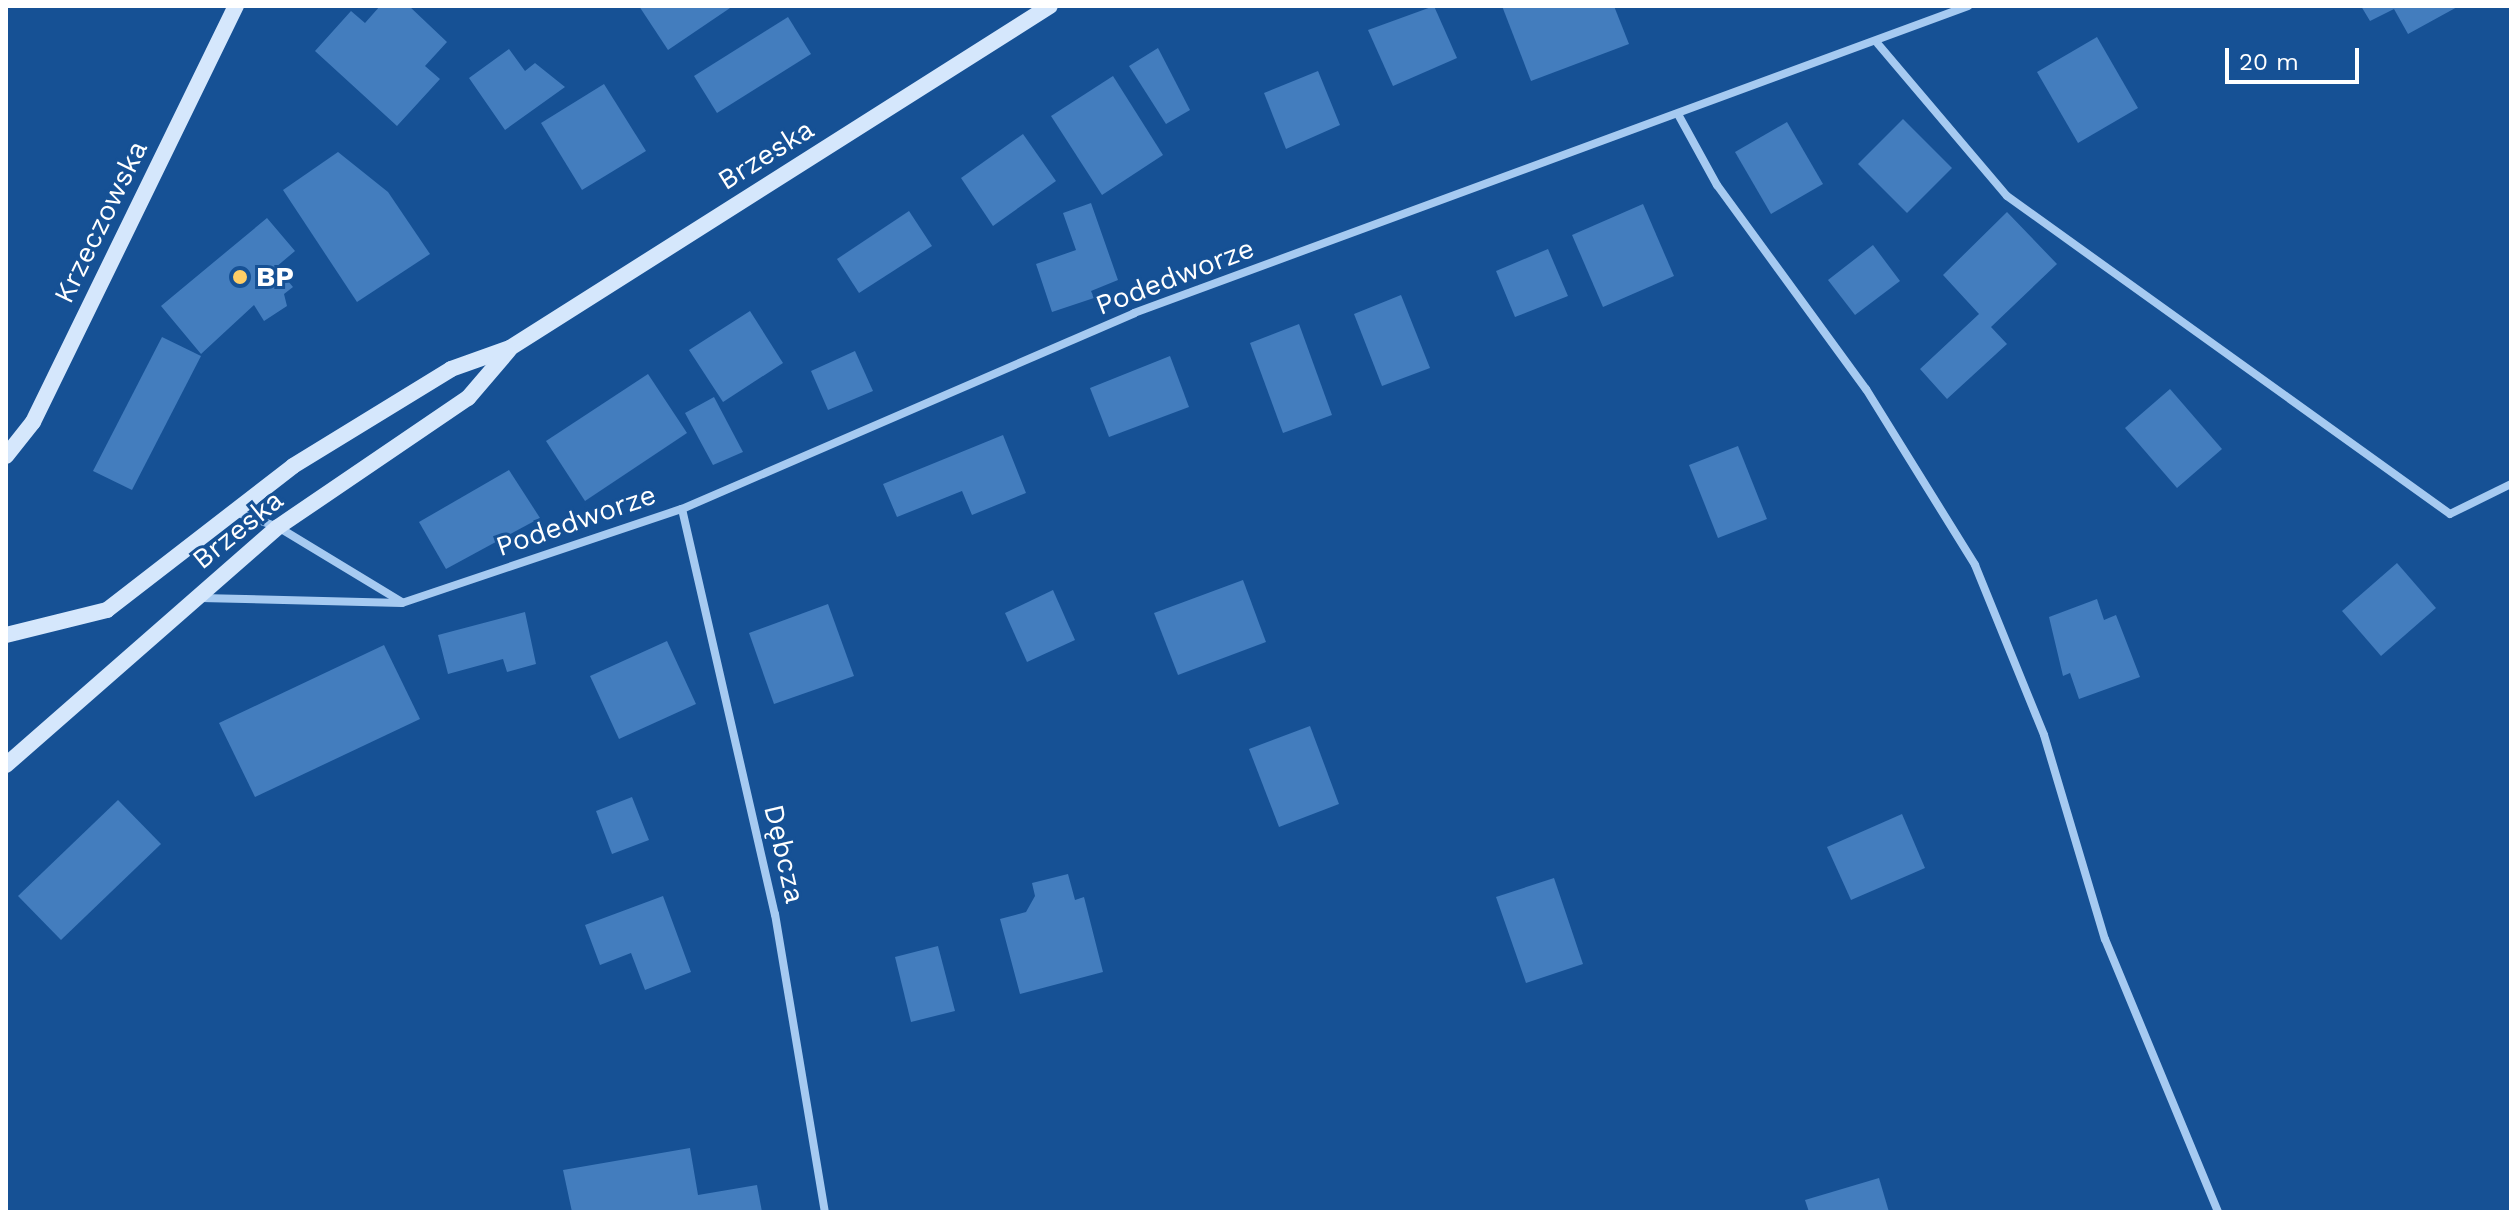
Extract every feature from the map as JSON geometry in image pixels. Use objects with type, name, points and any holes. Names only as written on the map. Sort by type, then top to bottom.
[{"type":"main road","name":"Krzeczowska","points":[[6,456],[33,422],[236,6]]},
{"type":"main road","name":"Brzeska","points":[[6,635],[107,610],[231,511],[451,369],[510,348],[1050,6]]},
{"type":"main road","name":"Brzeska","points":[[6,765],[278,527],[468,398],[510,348]]},
{"type":"street","name":"Podedworze","points":[[196,598],[402,603],[682,509],[1134,313],[1878,44],[1968,6]]},
{"type":"street","points":[[1878,44],[2007,196],[2450,514],[2511,484]]},
{"type":"street","points":[[1679,116],[1717,185],[1866,389],[1975,565],[2044,735],[2105,939],[2218,1212]]},
{"type":"street","name":"Dębcza","points":[[682,509],[775,914],[825,1212]]},
{"type":"street","points":[[231,511],[278,527],[402,603]]},
{"type":"building","points":[[380,6],[409,6],[447,42],[425,66],[440,79],[397,126],[315,51],[351,11],[365,23]]},
{"type":"building","points":[[639,6],[733,6],[668,50]]},
{"type":"building","points":[[1434,6],[1457,58],[1393,86],[1368,30]]},
{"type":"building","points":[[1502,6],[1614,6],[1629,44],[1531,81]]},
{"type":"building","points":[[2361,6],[2459,6],[2408,34],[2394,9],[2370,21]]},
{"type":"building","points":[[788,17],[811,54],[717,113],[694,76]]},
{"type":"building","points":[[2097,37],[2138,108],[2078,143],[2037,72]]},
{"type":"building","points":[[1158,48],[1190,110],[1166,124],[1129,66]]},
{"type":"building","points":[[509,49],[525,71],[535,63],[565,87],[505,130],[469,78]]},
{"type":"building","points":[[1318,71],[1340,125],[1286,149],[1264,93]]},
{"type":"building","points":[[1113,76],[1163,155],[1102,195],[1051,116]]},
{"type":"building","points":[[604,84],[646,151],[582,190],[541,123]]},
{"type":"building","points":[[1903,119],[1952,168],[1907,213],[1858,164]]},
{"type":"building","points":[[1787,122],[1823,184],[1771,214],[1735,152]]},
{"type":"building","points":[[1023,134],[1056,181],[993,226],[961,178]]},
{"type":"building","points":[[338,152],[388,192],[430,254],[357,302],[283,190]]},
{"type":"building","points":[[1091,203],[1118,280],[1091,291],[1094,298],[1052,312],[1036,264],[1076,250],[1063,213]]},
{"type":"building","points":[[1643,204],[1674,276],[1603,307],[1572,235]]},
{"type":"building","points":[[909,211],[932,246],[859,293],[837,259]]},
{"type":"building","points":[[2007,212],[2057,264],[1991,327],[2007,344],[1947,399],[1920,369],[1979,314],[1943,275]]},
{"type":"building","name":"BP","points":[[267,218],[295,251],[276,267],[293,287],[284,294],[287,306],[264,321],[254,305],[201,354],[161,306]]},
{"type":"building","points":[[1873,245],[1900,281],[1855,315],[1828,280]]},
{"type":"building","points":[[1548,249],[1568,296],[1515,317],[1496,271]]},
{"type":"building","points":[[1401,295],[1430,368],[1382,386],[1354,314]]},
{"type":"building","points":[[750,311],[783,363],[723,402],[689,350]]},
{"type":"building","points":[[1299,324],[1332,415],[1283,433],[1250,343]]},
{"type":"building","points":[[162,337],[201,356],[132,490],[93,471]]},
{"type":"building","points":[[855,351],[873,391],[828,410],[811,371]]},
{"type":"building","points":[[1170,356],[1189,407],[1109,437],[1090,388]]},
{"type":"building","points":[[648,374],[687,433],[585,501],[546,441]]},
{"type":"building","points":[[2170,389],[2222,449],[2177,488],[2125,428]]},
{"type":"building","points":[[714,397],[743,452],[713,465],[685,413]]},
{"type":"building","points":[[1003,435],[1026,493],[972,515],[962,491],[897,517],[883,484]]},
{"type":"building","points":[[1738,446],[1767,519],[1718,538],[1689,465]]},
{"type":"building","points":[[509,470],[540,518],[446,569],[419,522]]},
{"type":"building","points":[[2397,563],[2436,608],[2381,656],[2342,611]]},
{"type":"building","points":[[1243,580],[1266,642],[1178,675],[1154,613]]},
{"type":"building","points":[[1053,590],[1075,640],[1027,662],[1005,613]]},
{"type":"building","points":[[2097,599],[2104,620],[2116,615],[2140,677],[2079,699],[2070,673],[2063,676],[2049,617]]},
{"type":"building","points":[[828,604],[854,676],[774,704],[749,633]]},
{"type":"building","points":[[525,612],[536,664],[507,672],[503,659],[448,674],[438,635]]},
{"type":"building","points":[[667,641],[696,704],[619,739],[590,676]]},
{"type":"building","points":[[384,645],[420,719],[255,797],[219,723]]},
{"type":"building","points":[[1310,726],[1339,804],[1279,827],[1249,749]]},
{"type":"building","points":[[632,797],[649,840],[612,854],[596,811]]},
{"type":"building","points":[[118,800],[161,844],[61,940],[18,896]]},
{"type":"building","points":[[1902,814],[1925,868],[1851,900],[1827,847]]},
{"type":"building","points":[[1068,874],[1075,900],[1084,897],[1103,972],[1020,994],[1000,919],[1026,912],[1035,896],[1032,883]]},
{"type":"building","points":[[1554,878],[1583,964],[1526,983],[1496,897]]},
{"type":"building","points":[[663,896],[691,972],[645,990],[631,953],[600,965],[585,925]]},
{"type":"building","points":[[938,946],[955,1011],[911,1022],[895,957]]},
{"type":"building","points":[[690,1148],[698,1195],[757,1185],[762,1212],[572,1212],[563,1170]]},
{"type":"building","points":[[1879,1178],[1889,1212],[1809,1212],[1805,1200]]},
{"type":"place","name":"BP","points":[[240,277]]}]
